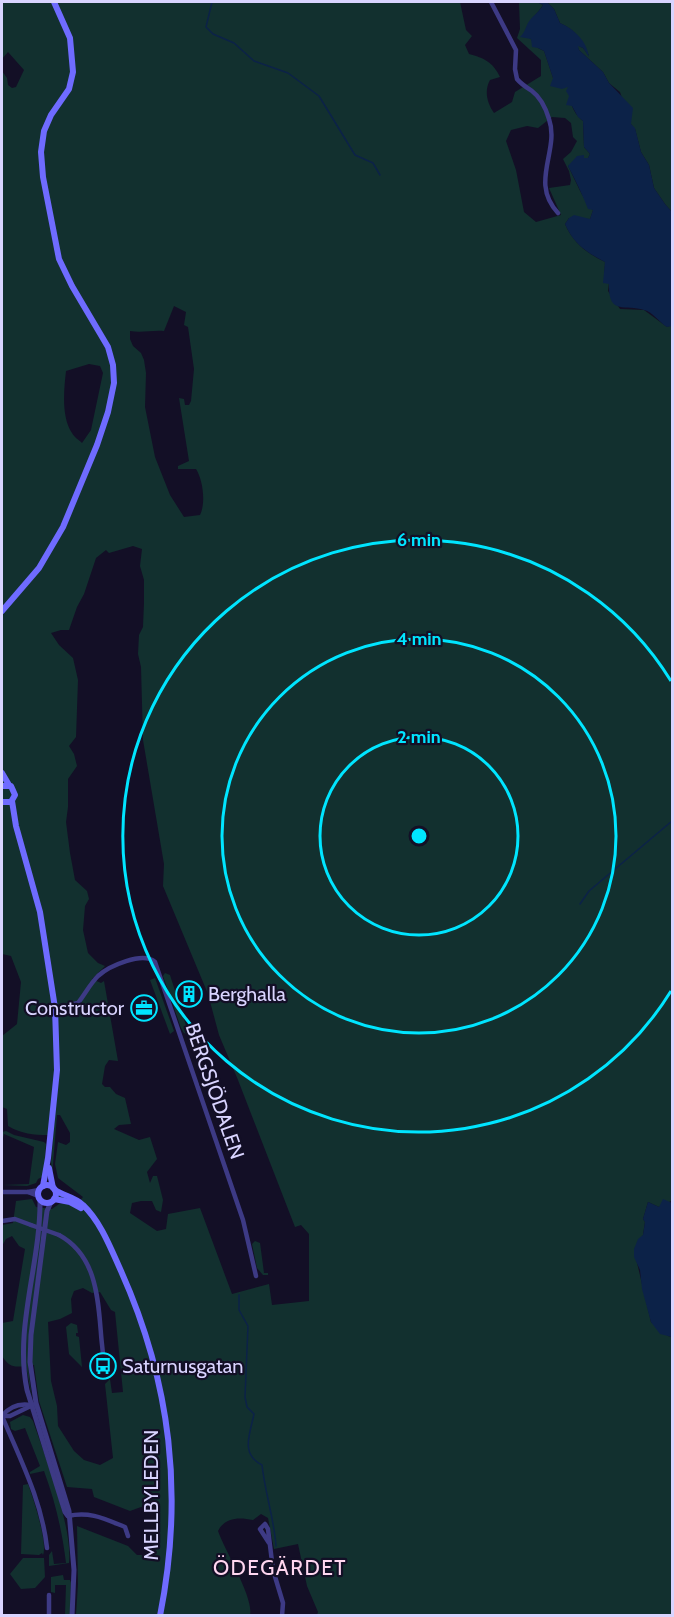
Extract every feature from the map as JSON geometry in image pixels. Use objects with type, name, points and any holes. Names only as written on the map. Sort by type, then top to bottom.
[{"type":"main road","points":[[2,612],[39,568],[63,527],[98,445],[108,412],[114,380],[113,362],[106,343],[72,286],[59,259],[44,177],[41,152],[44,131],[51,115],[70,87],[73,70],[70,38],[54,2]]},
{"type":"main road","points":[[2,773],[5,786],[15,791],[12,801],[16,826],[40,912],[55,1008],[57,1060],[48,1158],[40,1193],[44,1203],[53,1200],[70,1202],[87,1211]]},
{"type":"main road","points":[[12,801],[2,802],[16,826]]},
{"type":"main road","points":[[48,1158],[54,1189],[53,1200]]},
{"type":"main road","name":"MELLBYLEDEN","points":[[40,1193],[48,1186],[76,1200],[101,1228],[134,1299],[150,1348],[164,1406],[171,1449],[168,1564],[160,1616]]},
{"type":"street","points":[[491,2],[516,51],[517,79],[537,95],[550,120],[551,136],[544,180],[553,208],[558,213]]},
{"type":"street","name":"BERGSJÖDALEN","points":[[55,1008],[78,1003],[96,978],[111,967],[143,957],[155,962],[243,1220],[256,1276]]},
{"type":"street","points":[[2,1192],[40,1193],[24,1334],[24,1373],[27,1390],[34,1404],[69,1511],[74,1570],[72,1616]]},
{"type":"street","points":[[53,1200],[47,1211],[30,1344],[31,1372],[34,1416],[68,1516]]},
{"type":"street","points":[[2,1221],[15,1219],[59,1235],[79,1253],[94,1280],[103,1376]]},
{"type":"street","points":[[21,1408],[27,1390]]},
{"type":"street","points":[[34,1404],[7,1410],[2,1416],[35,1494],[43,1521],[47,1548]]},
{"type":"street","points":[[21,1408],[34,1416]]},
{"type":"street","points":[[68,1516],[85,1513],[125,1527],[128,1536]]},
{"type":"street","points":[[269,1544],[273,1570],[283,1603],[282,1616]]},
{"type":"street","points":[[49,1595],[49,1616]]},
{"type":"green space","points":[[2,2],[460,2],[466,30],[472,36],[465,45],[469,54],[488,61],[500,77],[490,80],[487,88],[488,101],[494,113],[512,102],[515,92],[541,76],[541,60],[517,38],[520,29],[519,2],[537,2],[543,5],[530,21],[525,32],[538,48],[544,51],[553,78],[568,86],[572,105],[576,114],[583,121],[584,147],[590,154],[588,158],[568,166],[593,210],[590,219],[569,218],[565,224],[572,237],[582,247],[605,262],[604,283],[609,283],[608,291],[620,309],[644,310],[667,327],[672,325],[672,1203],[671,1201],[659,1207],[648,1202],[643,1219],[645,1222],[643,1235],[634,1250],[651,1322],[672,1337],[672,1615],[317,1615],[318,1612],[307,1586],[298,1544],[274,1549],[268,1518],[261,1514],[253,1520],[238,1518],[228,1521],[218,1531],[248,1598],[250,1615],[76,1615],[77,1526],[128,1546],[137,1555],[148,1555],[151,1549],[156,1511],[141,1507],[130,1511],[94,1497],[92,1489],[67,1487],[39,1401],[34,1365],[28,1366],[32,1399],[26,1366],[12,1366],[2,1356],[2,1323],[13,1321],[25,1249],[19,1246],[12,1236],[6,1239],[2,1246],[2,1225],[13,1223],[16,1201],[32,1199],[36,1207],[52,1209],[59,1204],[66,1203],[58,1198],[59,1195],[78,1203],[83,1197],[58,1178],[55,1164],[58,1142],[66,1145],[70,1142],[70,1133],[60,1115],[57,1115],[52,1177],[55,1114],[48,1135],[32,1134],[8,1126],[7,1109],[2,1107],[2,1036],[17,1024],[21,982],[11,956],[2,954],[2,71],[7,78],[8,85],[12,88],[16,87],[24,70],[8,52],[2,59]],"holes":[[[552,117],[565,118],[571,123],[573,137],[577,141],[571,152],[563,159],[569,171],[570,185],[549,188],[561,215],[536,222],[524,212],[516,170],[506,141],[511,130],[527,126],[538,128]],[[174,306],[186,312],[184,325],[188,327],[194,369],[189,405],[185,405],[184,399],[179,398],[189,461],[178,466],[178,469],[196,469],[202,485],[203,498],[200,515],[184,517],[170,495],[155,457],[145,407],[144,360],[130,339],[130,331],[164,331]],[[89,364],[100,366],[103,373],[91,430],[82,443],[73,434],[66,419],[64,403],[66,371]],[[133,546],[142,549],[140,566],[144,580],[144,603],[143,627],[139,635],[138,654],[141,667],[143,740],[164,864],[163,886],[208,994],[219,1035],[295,1227],[301,1225],[309,1234],[309,1301],[272,1305],[269,1284],[232,1294],[200,1208],[168,1214],[166,1229],[157,1231],[130,1213],[132,1203],[141,1201],[152,1201],[156,1210],[161,1212],[163,1200],[157,1176],[153,1176],[150,1183],[147,1172],[157,1159],[150,1137],[139,1140],[114,1129],[119,1125],[131,1124],[125,1098],[102,1084],[105,1066],[109,1060],[118,1061],[104,981],[101,983],[92,979],[105,966],[98,963],[88,953],[83,930],[85,906],[89,899],[87,891],[75,880],[66,822],[68,779],[77,766],[69,746],[76,737],[78,680],[73,658],[59,645],[51,633],[69,630],[96,558],[106,550],[109,553]],[[83,1288],[92,1293],[100,1292],[111,1310],[115,1312],[123,1392],[112,1393],[110,1379],[105,1384],[113,1458],[100,1465],[84,1460],[74,1451],[58,1426],[57,1406],[51,1381],[48,1322],[72,1313],[71,1299],[74,1291]]]},
{"type":"green space","points":[[547,2],[672,2],[672,212],[654,188],[649,165],[641,152],[635,129],[631,124],[620,92],[609,83],[603,72],[579,50],[577,45],[583,48],[589,56],[578,36],[560,23],[554,9]]},
{"type":"green space","points":[[165,973],[170,975],[189,1035],[181,1028],[163,976]]},
{"type":"green space","points":[[155,978],[174,1031],[170,1034],[150,980]]},
{"type":"green space","points":[[6,1131],[46,1144],[44,1176],[36,1183],[27,1186],[2,1185],[29,1184],[34,1147],[4,1134],[2,1138],[2,1132]]},
{"type":"green space","points":[[255,1241],[260,1243],[264,1273],[268,1275],[263,1275],[257,1268],[252,1244]]},
{"type":"green space","points":[[71,1323],[77,1325],[76,1336],[79,1337],[82,1367],[69,1354],[66,1327]]},
{"type":"green space","points":[[23,1415],[30,1417],[33,1421],[57,1492],[67,1531],[69,1563],[49,1566],[49,1555],[52,1551],[54,1564],[66,1563],[62,1539],[55,1505],[44,1471],[30,1474],[40,1466],[25,1428],[15,1431],[11,1429],[10,1422]]},
{"type":"green space","points":[[28,1484],[42,1531],[43,1555],[42,1553],[39,1555],[21,1554],[23,1485]]},
{"type":"green space","points":[[23,1558],[44,1558],[45,1577],[35,1588],[21,1589],[10,1574]]},
{"type":"green space","points":[[63,1575],[64,1580],[70,1580],[71,1583],[70,1615],[65,1615],[66,1585],[55,1585],[55,1593],[51,1592],[51,1577]]},
{"type":"water","points":[[537,2],[547,2],[554,9],[560,23],[579,36],[586,46],[589,57],[583,48],[578,46],[579,50],[603,72],[609,83],[633,108],[631,124],[635,128],[641,152],[649,165],[654,188],[672,212],[672,326],[667,327],[647,311],[615,305],[609,294],[609,284],[603,283],[605,262],[581,247],[565,224],[574,215],[590,219],[593,210],[588,209],[568,166],[577,156],[584,155],[584,158],[588,158],[590,154],[584,147],[583,121],[572,106],[566,105],[569,96],[566,91],[568,87],[562,89],[550,86],[553,78],[544,51],[532,47],[531,39],[520,37],[528,22],[543,5]]},
{"type":"water","points":[[663,1199],[672,1203],[672,1337],[660,1334],[651,1322],[642,1289],[640,1270],[634,1257],[638,1239],[643,1235],[645,1222],[643,1219],[648,1202],[659,1207]]},
{"type":"waterway","points":[[212,2],[206,27],[213,34],[234,43],[254,61],[288,73],[319,96],[355,155],[373,163],[380,175]]},
{"type":"waterway","points":[[580,904],[589,891],[672,821]]},
{"type":"waterway","points":[[239,1295],[239,1310],[248,1326],[245,1397],[247,1407],[254,1414],[248,1443],[251,1455],[262,1465],[276,1546]]},
{"type":"place","name":"Berghalla","points":[[189,994]]},
{"type":"place","name":"Constructor","points":[[144,1008]]},
{"type":"place","name":"Saturnusgatan","points":[[103,1366]]},
{"type":"district","name":"ÖDEGÄRDET","points":[[280,1567]]}]
